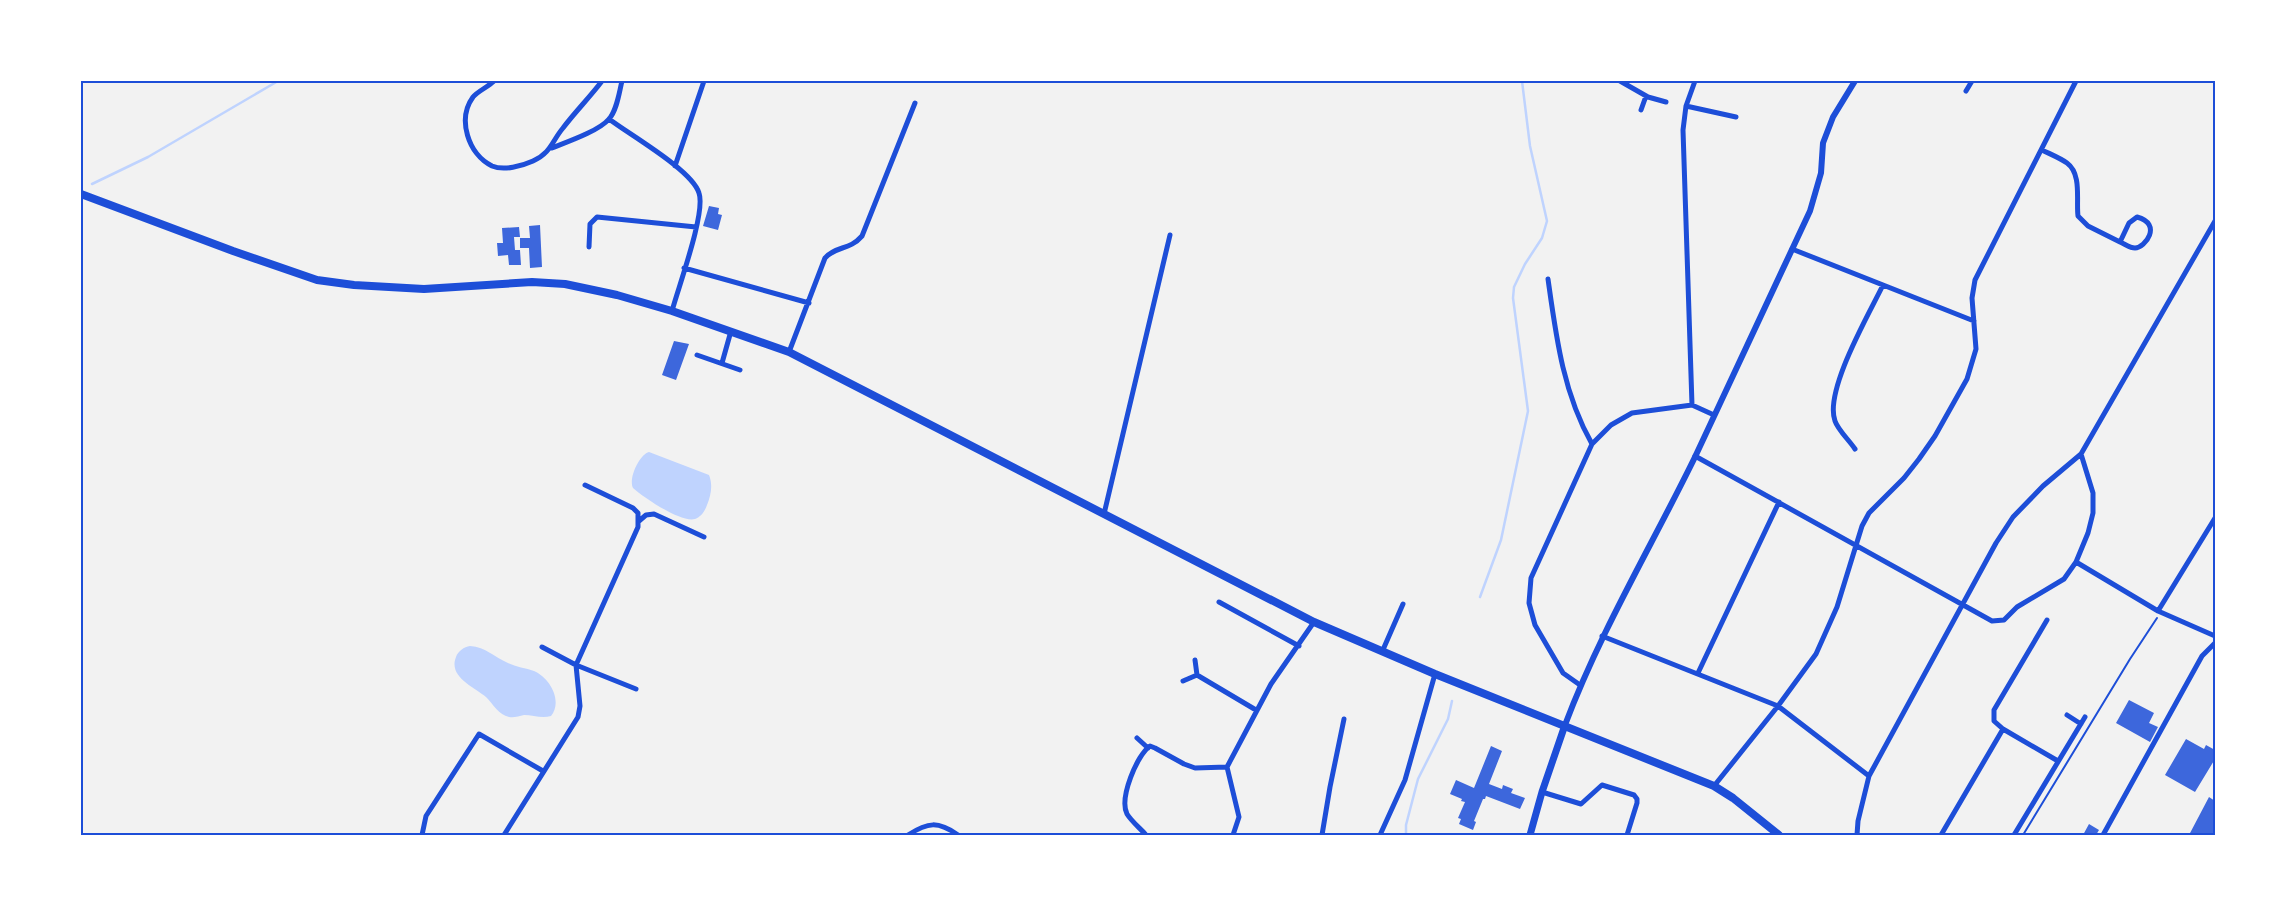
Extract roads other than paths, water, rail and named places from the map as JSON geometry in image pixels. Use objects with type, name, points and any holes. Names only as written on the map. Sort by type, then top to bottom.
[{"type":"main road","points":[[81,194],[233,251],[318,280],[354,285],[424,289],[532,282],[565,284],[617,295],[672,311],[789,352],[1314,622],[1435,674],[1714,786],[1733,798],[1779,835]]},
{"type":"main road","points":[[1530,835],[1542,792],[1565,725]]},
{"type":"street","points":[[494,81],[474,96],[466,109],[465,125],[468,137],[479,155],[493,166],[513,168],[534,161],[551,149],[596,128],[609,119],[618,100],[622,81]]},
{"type":"street","points":[[551,149],[563,127],[602,81]]},
{"type":"street","points":[[675,166],[704,81]]},
{"type":"street","points":[[1620,81],[1646,96],[1666,102]]},
{"type":"street","points":[[1692,405],[1684,137],[1686,106],[1695,81]]},
{"type":"street","points":[[1565,725],[1580,684],[1602,636],[1695,456],[1792,249],[1814,200],[1821,173],[1823,142],[1833,116],[1856,81]]},
{"type":"street","points":[[1966,90],[1972,81]]},
{"type":"street","points":[[1714,786],[1778,706],[1816,654],[1838,607],[1856,544],[1869,513],[1904,478],[1919,459],[1967,379],[1976,349],[1972,298],[1975,280],[2076,81]]},
{"type":"street","points":[[1641,110],[1646,96]]},
{"type":"street","points":[[789,352],[825,258],[833,251],[856,244],[862,236],[915,103]]},
{"type":"street","points":[[1686,106],[1736,117]]},
{"type":"street","points":[[609,119],[689,177],[700,194],[701,203],[696,227],[672,311]]},
{"type":"street","points":[[2042,150],[2068,164],[2073,171],[2077,188],[2078,216],[2082,222],[2120,242],[2136,248],[2144,244],[2151,229],[2148,221],[2137,216],[2133,219],[2120,242]]},
{"type":"street","points":[[589,247],[590,224],[596,217],[696,227]]},
{"type":"street","points":[[1857,835],[1858,821],[1868,776],[2013,517],[2043,486],[2081,454],[2215,220]]},
{"type":"street","points":[[1104,514],[1170,235]]},
{"type":"street","points":[[1792,249],[1974,321]]},
{"type":"street","points":[[684,268],[808,303]]},
{"type":"street","points":[[1548,279],[1558,354],[1579,421],[1592,444]]},
{"type":"street","points":[[1855,449],[1835,421],[1832,404],[1838,380],[1883,285]]},
{"type":"street","points":[[722,363],[731,331]]},
{"type":"street","points":[[697,355],[740,370]]},
{"type":"street","points":[[1580,684],[1563,674],[1535,625],[1529,604],[1531,578],[1592,444],[1611,425],[1632,413],[1692,405],[1714,415]]},
{"type":"street","points":[[1695,456],[1992,621],[2004,620],[2017,607],[2064,578],[2076,562],[2093,513],[2093,493],[2081,454]]},
{"type":"street","points":[[504,835],[578,717],[580,706],[576,665],[635,536],[639,521],[638,513],[633,508],[585,485]]},
{"type":"street","points":[[1698,674],[1779,502]]},
{"type":"street","points":[[639,521],[646,515],[654,514],[704,537]]},
{"type":"street","points":[[2159,612],[2215,518]]},
{"type":"street","points":[[2076,562],[2159,612],[2215,636]]},
{"type":"street","points":[[1218,602],[1299,646]]},
{"type":"street","points":[[1382,652],[1403,604]]},
{"type":"street","points":[[2047,620],[1994,710],[1994,721],[2003,730],[2058,761]]},
{"type":"street","points":[[1232,835],[1240,817],[1227,768],[1271,684],[1314,622]]},
{"type":"street","points":[[1602,636],[1778,706],[1868,776]]},
{"type":"street","points":[[2103,835],[2202,656],[2215,644]]},
{"type":"street","points":[[542,646],[576,665],[636,689]]},
{"type":"street","points":[[1195,660],[1197,674]]},
{"type":"street","points":[[1197,674],[1256,710]]},
{"type":"street","points":[[1183,681],[1197,674]]},
{"type":"street","points":[[1380,835],[1405,780],[1435,674]]},
{"type":"street","points":[[2067,715],[2081,724]]},
{"type":"street","points":[[2014,835],[2085,717]]},
{"type":"street","points":[[1322,835],[1344,719]]},
{"type":"street","points":[[1941,835],[2003,730]]},
{"type":"street","points":[[422,835],[426,816],[479,734],[543,771]]},
{"type":"street","points":[[1137,738],[1148,748],[1156,748],[1195,768],[1227,768]]},
{"type":"street","points":[[1146,835],[1127,814],[1124,798],[1130,780],[1148,748]]},
{"type":"street","points":[[1542,792],[1575,804],[1585,801],[1602,785],[1634,795],[1637,803],[1627,835]]},
{"type":"street","points":[[908,835],[920,827],[936,824],[946,826],[958,835]]},
{"type":"water","points":[[649,452],[709,475],[711,486],[710,498],[699,517],[689,519],[681,517],[653,503],[633,488],[633,473],[642,457]]},
{"type":"water","points":[[470,646],[485,650],[503,661],[540,674],[550,684],[555,697],[556,704],[551,716],[505,716],[486,697],[463,681],[454,664],[461,650]]},
{"type":"waterway","points":[[92,184],[148,157],[278,81]]},
{"type":"waterway","points":[[1480,597],[1501,540],[1528,411],[1513,298],[1514,287],[1525,264],[1542,238],[1547,221],[1530,146],[1522,81]]},
{"type":"waterway","points":[[1406,835],[1406,825],[1418,779],[1448,719],[1452,701]]}]
